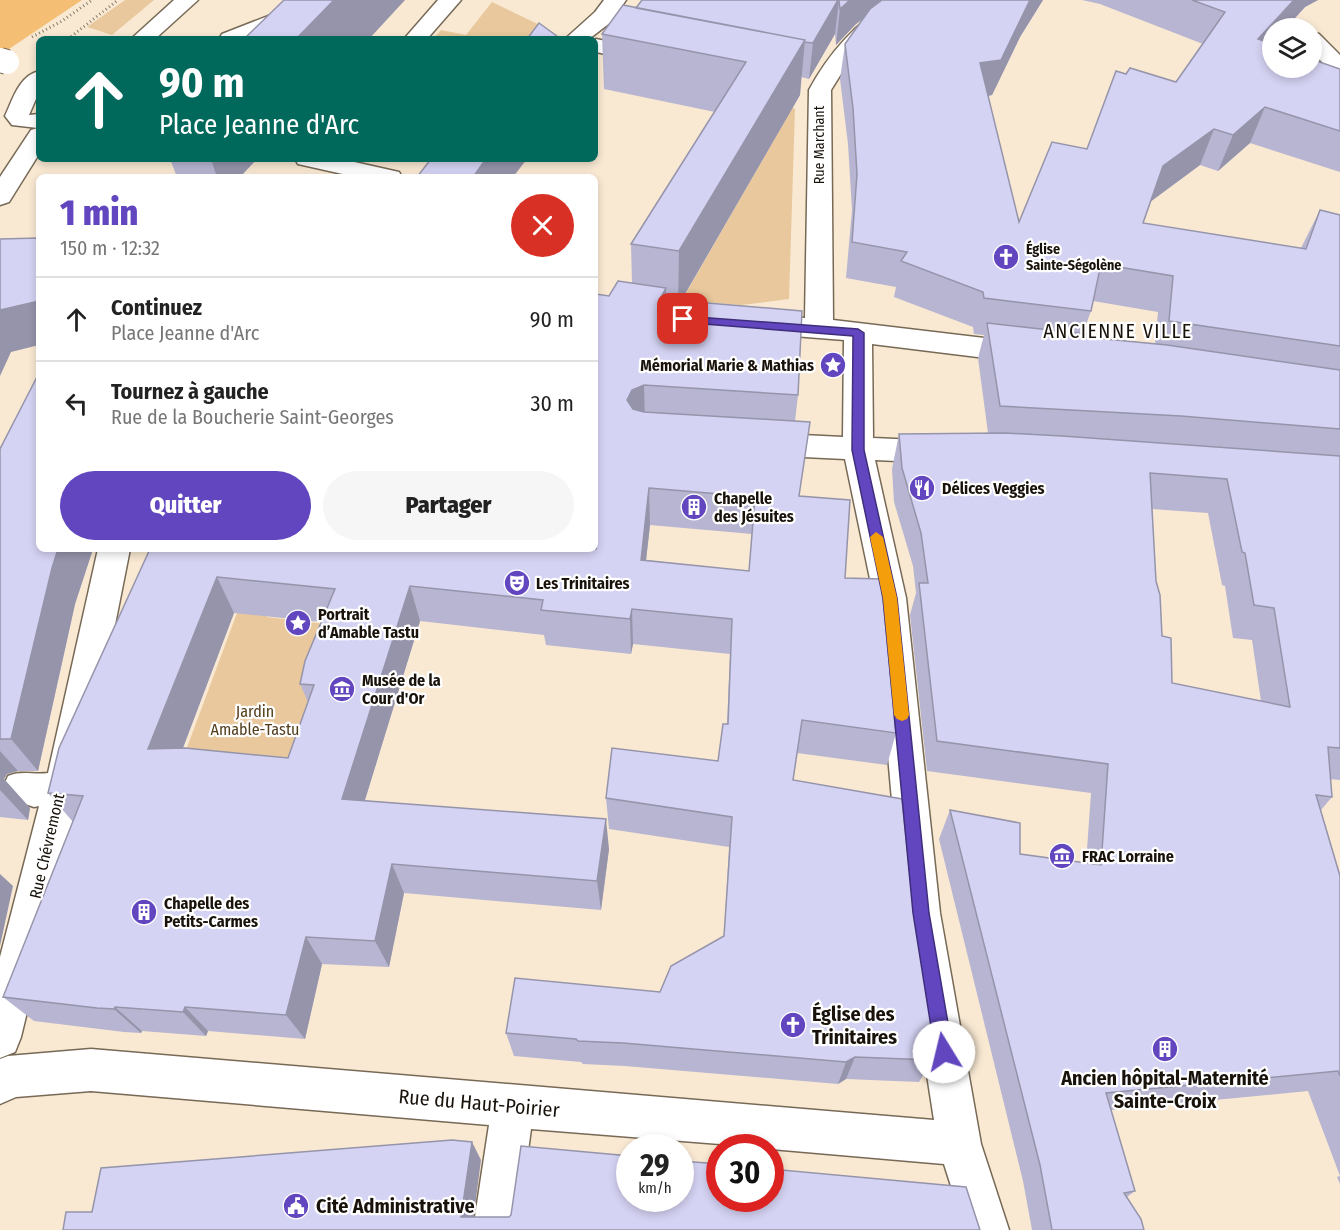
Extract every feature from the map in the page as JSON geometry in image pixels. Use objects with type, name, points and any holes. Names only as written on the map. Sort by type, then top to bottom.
[{"type":"street","points":[[146,36],[188,0]]},
{"type":"street","points":[[418,36],[450,0]]},
{"type":"street","points":[[580,36],[603,17],[615,0]]},
{"type":"street","name":"Rue Marchant","points":[[819,328],[809,88],[826,77],[855,39],[907,0]]},
{"type":"street","points":[[239,36],[328,1]]},
{"type":"street","points":[[290,36],[328,1]]},
{"type":"street","points":[[598,46],[663,60]]},
{"type":"street","points":[[1322,50],[1340,68]]},
{"type":"street","points":[[21,124],[17,116],[19,110],[29,89],[36,81]]},
{"type":"street","points":[[0,196],[36,140]]},
{"type":"street","points":[[321,162],[376,174]]},
{"type":"street","points":[[731,322],[819,328],[1056,356]]},
{"type":"street","points":[[858,333],[858,450],[890,598],[921,913],[959,1144],[987,1230]]},
{"type":"street","points":[[728,442],[858,450],[969,452]]},
{"type":"street","name":"Rue Chévremont","points":[[0,1037],[75,736],[113,552]]},
{"type":"street","points":[[21,787],[34,791],[61,787]]},
{"type":"street","name":"Rue du Haut-Poirier","points":[[0,1083],[8,1077],[91,1070],[959,1144]]},
{"type":"street","points":[[495,1230],[513,1106]]},
{"type":"path","points":[[28,40],[63,21],[92,0]]},
{"type":"path","points":[[71,36],[118,0]]},
{"type":"green space","points":[[125,0],[154,0],[112,35],[87,27]]},
{"type":"green space","points":[[492,2],[544,27],[531,36],[436,36],[441,30],[466,35]]},
{"type":"green space","points":[[786,103],[795,109],[789,299],[741,305],[682,300],[786,119]]},
{"type":"green space","name":"Jardin Amable-Tastu","points":[[260,600],[267,617],[350,627],[297,779],[179,769],[240,605]]},
{"type":"shaded area","points":[[0,0],[82,0],[0,55]]},
{"type":"building","points":[[284,0],[334,0],[299,36],[247,36]]},
{"type":"building","points":[[642,0],[838,0],[813,43],[636,8]]},
{"type":"building","points":[[839,0],[850,0],[840,9]]},
{"type":"building","points":[[882,0],[1030,0],[1001,60],[980,63],[1019,222],[1052,142],[1087,149],[1116,71],[1126,74],[1130,68],[1176,82],[1225,12],[1192,0],[1294,0],[1277,18],[1262,18],[1262,35],[1258,39],[1262,40],[1262,78],[1322,78],[1322,63],[1340,69],[1340,131],[1265,107],[1233,135],[1214,129],[1163,166],[1143,223],[1306,249],[1320,210],[1340,215],[1340,346],[1169,321],[1173,276],[1101,264],[1091,311],[984,298],[983,292],[901,261],[907,252],[852,242],[857,174],[853,108],[845,44],[870,9]]},
{"type":"building","points":[[623,5],[805,40],[679,251],[631,244],[746,62],[602,34]]},
{"type":"building","points":[[539,23],[557,36],[529,36]]},
{"type":"building","points":[[429,162],[484,162],[475,174],[419,174]]},
{"type":"building","points":[[36,238],[36,302],[0,310],[0,239]]},
{"type":"building","points":[[618,281],[666,288],[660,299],[802,311],[798,395],[644,385],[632,390],[627,400],[633,409],[644,412],[810,422],[799,496],[850,500],[845,578],[881,579],[896,733],[802,720],[793,780],[902,799],[911,885],[933,1034],[929,1034],[932,1060],[855,1057],[846,1062],[578,1041],[506,1033],[515,978],[660,992],[671,966],[724,936],[732,817],[606,798],[612,748],[718,761],[723,724],[728,724],[732,619],[632,609],[630,619],[541,610],[543,600],[410,586],[342,799],[606,819],[597,881],[392,864],[375,941],[306,937],[286,1015],[185,1007],[183,1012],[115,1007],[114,1009],[97,1008],[3,997],[83,796],[48,793],[59,748],[149,552],[598,552],[598,294],[609,296]],"holes":[[[649,488],[755,497],[749,571],[641,560]],[[217,577],[335,589],[305,661],[300,684],[314,685],[288,758],[185,748],[148,749]]]},
{"type":"building","points":[[987,323],[1086,334],[1085,337],[1167,345],[1340,370],[1340,429],[1181,416],[1000,406]]},
{"type":"building","points":[[36,379],[36,552],[57,552],[11,739],[0,739],[0,449]]},
{"type":"building","points":[[1004,433],[1340,456],[1340,748],[1328,747],[1332,797],[1316,795],[1340,876],[1340,1076],[1338,1071],[1106,1093],[1135,1191],[1124,1193],[1141,1219],[1144,1230],[1052,1230],[1040,1165],[950,810],[1020,823],[1020,854],[1101,865],[1108,764],[937,741],[919,583],[928,583],[921,533],[902,468],[899,434]],"holes":[[[1150,473],[1227,479],[1242,552],[1245,553],[1254,605],[1274,608],[1290,707],[1172,683],[1171,638],[1162,636],[1160,595],[1156,581]]]},
{"type":"building","points":[[452,1140],[472,1142],[461,1217],[509,1217],[511,1215],[521,1146],[616,1155],[616,1212],[694,1212],[694,1162],[706,1163],[706,1212],[784,1212],[784,1170],[966,1187],[980,1230],[63,1230],[66,1212],[92,1212],[101,1168]]},
{"type":"slow traffic","points":[[876,537],[890,598],[902,715]]},
{"type":"place","name":"Église Sainte-Ségolène","points":[[1006,257]]},
{"type":"place","name":"Mémorial Marie & Mathias","points":[[833,365]]},
{"type":"place","name":"Délices Veggies","points":[[922,488]]},
{"type":"place","name":"Chapelle des Jésuites","points":[[694,507]]},
{"type":"place","name":"Les Trinitaires","points":[[517,583]]},
{"type":"place","name":"Portrait d’Amable Tastu","points":[[298,623]]},
{"type":"place","name":"Musée de la Cour d'Or","points":[[342,689]]},
{"type":"place","name":"FRAC Lorraine","points":[[1062,856]]},
{"type":"place","name":"Chapelle des Petits-Carmes","points":[[144,912]]},
{"type":"place","name":"Église des Trinitaires","points":[[793,1025]]},
{"type":"place","name":"Ancien hôpital-Maternité Sainte-Croix","points":[[1165,1049]]},
{"type":"place","name":"Cité Administrative","points":[[296,1206]]},
{"type":"district","name":"ANCIENNE VILLE","points":[[1118,331]]},
{"type":"route","points":[[683,319],[819,328],[858,333],[858,450],[890,598],[921,913],[944,1052]]}]
